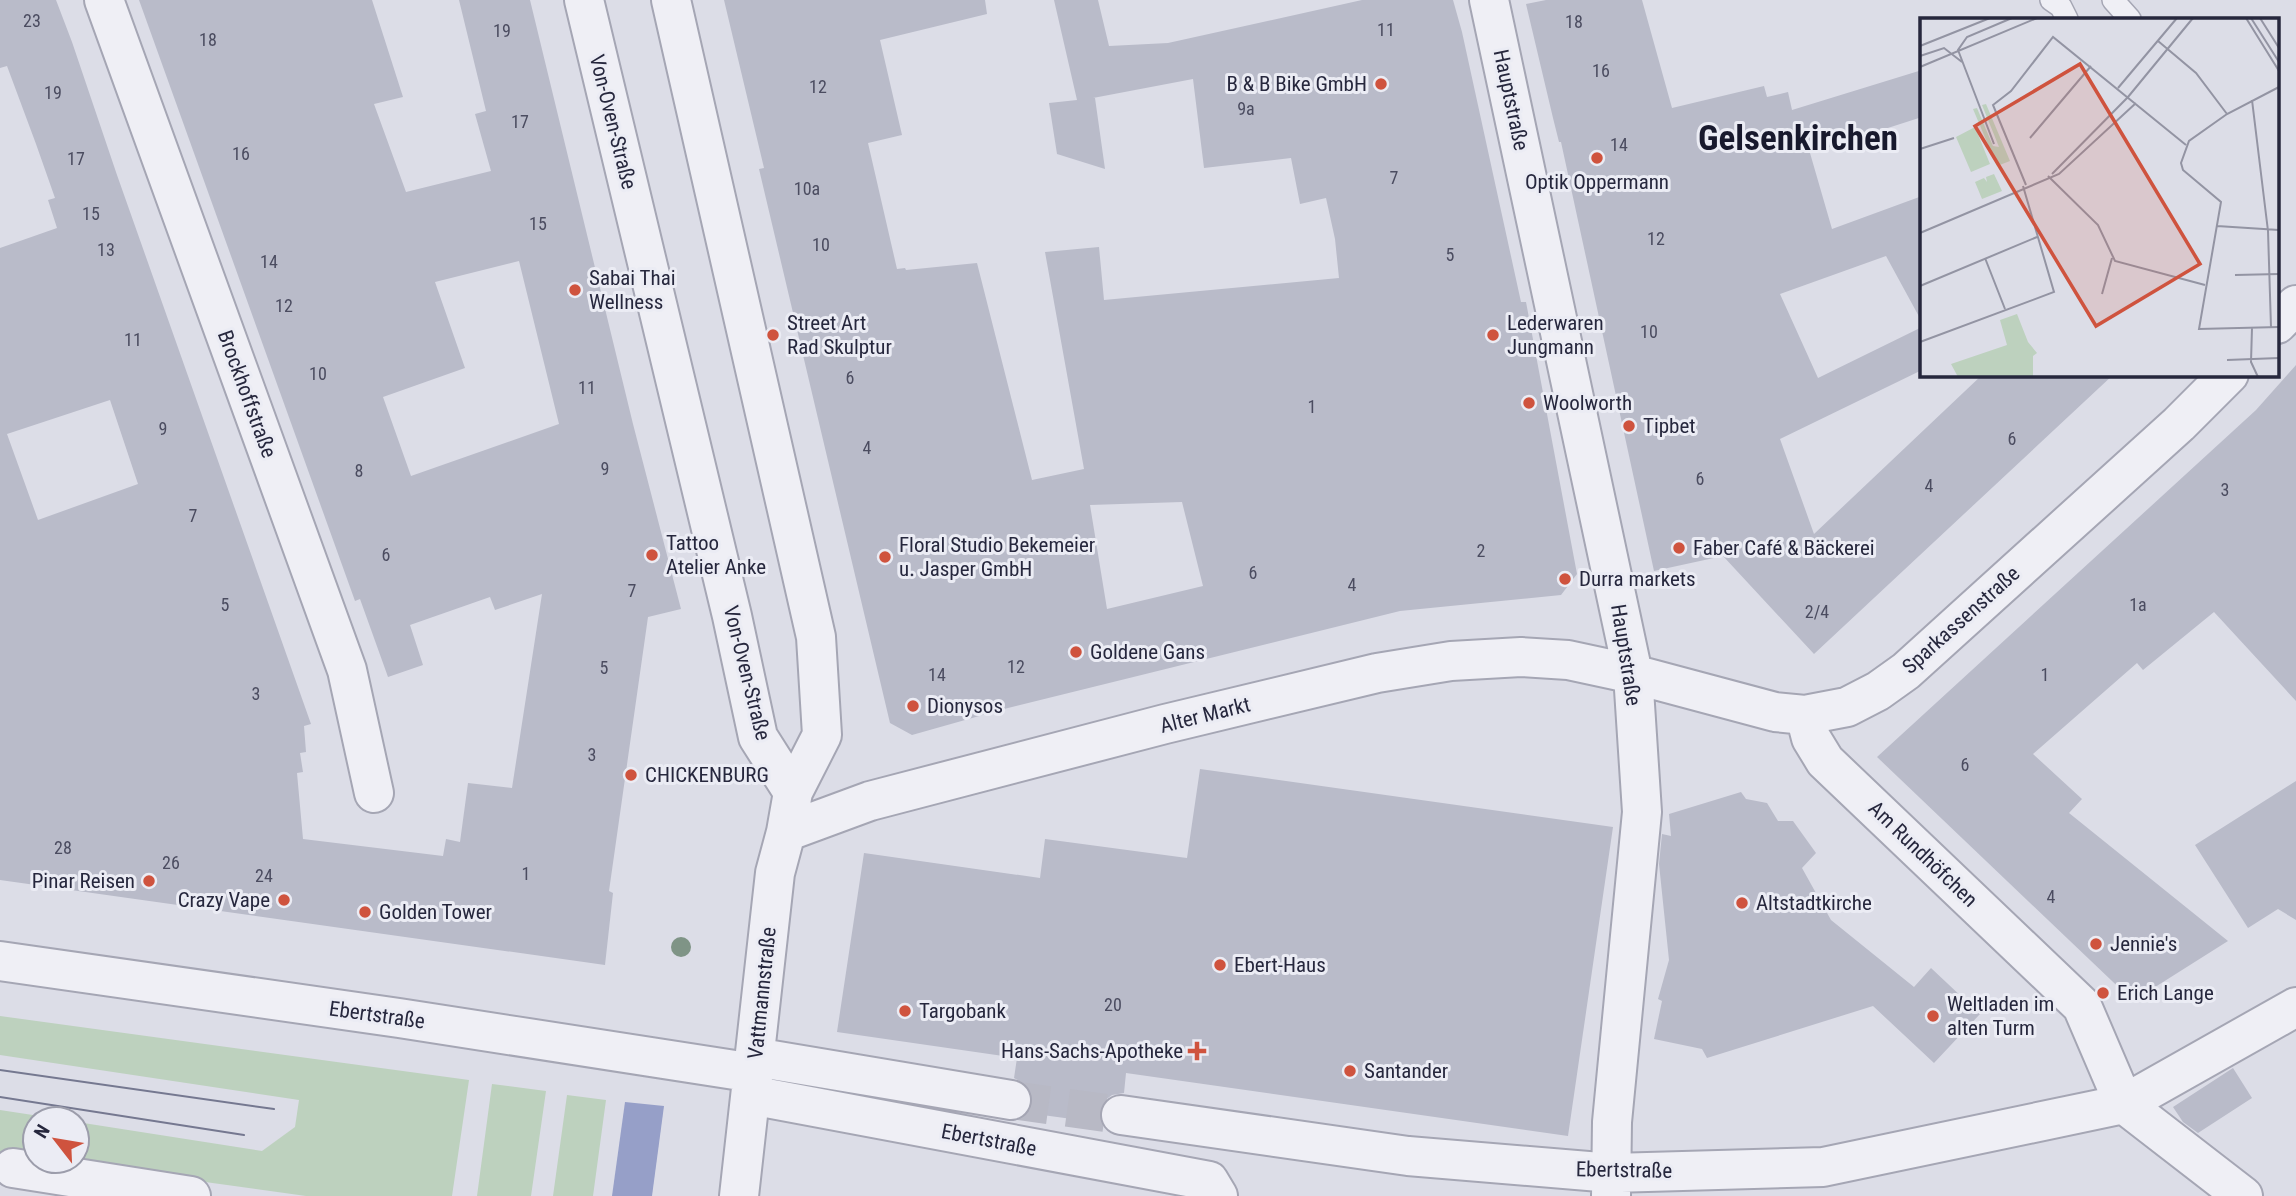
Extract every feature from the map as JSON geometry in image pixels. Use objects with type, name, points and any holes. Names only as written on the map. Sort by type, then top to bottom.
[{"type":"street","name":"Brockhoffstraße","points":[[104,0],[347,670],[374,793]]},
{"type":"street","name":"Von-Oven-Straße","points":[[583,0],[732,616],[758,737],[793,792]]},
{"type":"street","points":[[671,0],[817,637],[822,735],[793,792]]},
{"type":"street","name":"Hauptstraße","points":[[1489,0],[1633,674],[1642,812],[1612,1122],[1612,1185]]},
{"type":"street","points":[[2278,323],[2296,304]]},
{"type":"street","name":"Sparkassenstraße","points":[[1633,674],[1774,712],[1805,715],[1846,707],[1878,691],[1906,671],[2179,424],[2227,376]]},
{"type":"street","name":"Alter Markt","points":[[786,832],[870,801],[1165,724],[1377,673],[1451,661],[1521,657],[1569,660],[1633,674]]},
{"type":"street","name":"Am Rundhöfchen","points":[[1805,715],[1811,738],[1825,761],[2082,1006],[2124,1104]]},
{"type":"street","name":"Vattmannstraße","points":[[739,1196],[775,873],[793,792]]},
{"type":"street","name":"Ebertstraße","points":[[0,961],[399,1018],[753,1075],[1011,1100]]},
{"type":"street","name":"Ebertstraße","points":[[1121,1115],[1612,1185],[1823,1167],[2124,1104],[2296,1007]]},
{"type":"street","name":"Ebertstraße","points":[[753,1075],[1209,1181],[1218,1196]]},
{"type":"street","points":[[2124,1104],[2243,1196]]},
{"type":"street","points":[[13,1168],[191,1196]]},
{"type":"lane","points":[[2051,0],[2061,7],[2066,18]]},
{"type":"lane","points":[[2113,0],[2129,18]]},
{"type":"green space","points":[[0,1016],[469,1080],[452,1196],[306,1196],[91,1166],[91,1124],[262,1151],[295,1127],[299,1100],[0,1055]]},
{"type":"green space","points":[[492,1084],[546,1091],[531,1196],[477,1196]]},
{"type":"green space","points":[[567,1095],[606,1100],[593,1196],[553,1196]]},
{"type":"green space","points":[[0,1110],[21,1113],[21,1156],[0,1154]]},
{"type":"water","points":[[625,1102],[664,1106],[652,1196],[612,1196]]},
{"type":"building","points":[[0,0],[56,0],[311,724],[304,726],[306,752],[300,753],[303,772],[297,773],[303,839],[443,856],[446,839],[460,842],[468,783],[512,788],[542,594],[495,610],[490,597],[410,625],[423,665],[388,677],[360,599],[355,601],[139,0],[372,0],[403,97],[374,104],[406,192],[491,171],[475,114],[486,111],[459,0],[530,0],[681,609],[648,617],[609,891],[613,893],[605,965],[0,880],[0,248],[57,228],[48,200],[55,198],[36,144],[7,66],[0,68]],"holes":[[[519,261],[559,424],[411,476],[383,397],[465,368],[435,282]],[[110,400],[138,484],[38,520],[7,434]]]},
{"type":"building","points":[[724,0],[985,0],[987,14],[880,40],[902,135],[868,143],[897,269],[977,263],[1032,480],[1084,469],[1045,252],[1099,247],[1104,300],[1339,278],[1335,239],[1326,198],[1300,204],[1291,158],[1204,168],[1193,79],[1093,98],[1105,169],[1057,154],[1049,103],[1077,100],[1054,0],[1098,0],[1109,46],[1168,43],[1362,0],[1453,0],[1521,302],[1526,302],[1577,574],[1561,595],[1400,611],[1004,709],[912,735],[890,723],[759,169],[764,168]],"holes":[[[1182,502],[1203,586],[1107,609],[1090,505]]]},
{"type":"building","points":[[1546,0],[1642,0],[1672,108],[1764,86],[1767,97],[1788,92],[1792,110],[1920,71],[1920,118],[1810,153],[1832,229],[1920,197],[1920,318],[1886,256],[1780,294],[1818,378],[1920,328],[1920,371],[1780,439],[1814,534],[1981,376],[2112,376],[1814,654],[1723,556],[1654,571],[1561,142],[1526,4]]},
{"type":"building","points":[[2296,365],[2296,701],[2214,612],[2143,670],[2137,663],[2033,754],[2082,799],[2069,813],[2228,941],[2133,1001],[1877,757],[2256,410]]},
{"type":"building","name":"Ebert-Haus","points":[[1200,769],[1613,827],[1568,1136],[1126,1073],[1124,1093],[1112,1095],[1104,1101],[1100,1111],[1101,1123],[1028,1113],[1033,1103],[1032,1093],[1025,1084],[1014,1078],[1017,1058],[837,1032],[864,853],[1040,878],[1045,839],[1187,858]]},
{"type":"building","points":[[2296,781],[2296,920],[2278,909],[2248,928],[2195,845]]},
{"type":"building","name":"Altstadtkirche","points":[[1741,792],[1746,799],[1767,803],[1778,821],[1793,821],[1816,853],[1802,868],[1831,920],[1914,987],[1931,968],[1980,1014],[1934,1063],[1873,1006],[1707,1058],[1702,1049],[1654,1039],[1662,1001],[1658,999],[1669,960],[1659,864],[1662,834],[1671,836],[1669,814]]},
{"type":"building","points":[[2233,1068],[2252,1098],[2198,1133],[2183,1122],[2173,1107]]},
{"type":"tunnel","points":[[1011,1100],[1121,1115]]},
{"type":"tram line","points":[[0,1070],[274,1109]]},
{"type":"tram line","points":[[0,1097],[244,1135]]},
{"type":"place","name":"B & B Bike GmbH","points":[[1381,84]]},
{"type":"place","name":"Optik Oppermann","points":[[1597,158]]},
{"type":"place","name":"Sabai Thai Wellness","points":[[575,290]]},
{"type":"place","name":"Street Art Rad Skulptur","points":[[773,335]]},
{"type":"place","name":"Lederwaren Jungmann","points":[[1493,335]]},
{"type":"place","name":"Woolworth","points":[[1529,403]]},
{"type":"place","name":"Tipbet","points":[[1629,426]]},
{"type":"place","name":"Faber Café & Bäckerei","points":[[1679,548]]},
{"type":"place","name":"Tattoo Atelier Anke","points":[[652,555]]},
{"type":"place","name":"Floral Studio Bekemeier u. Jasper GmbH","points":[[885,557]]},
{"type":"place","name":"Durra markets","points":[[1565,579]]},
{"type":"place","name":"Goldene Gans","points":[[1076,652]]},
{"type":"place","name":"Dionysos","points":[[913,706]]},
{"type":"place","name":"CHICKENBURG","points":[[631,775]]},
{"type":"place","name":"Pinar Reisen","points":[[149,881]]},
{"type":"place","name":"Crazy Vape","points":[[284,900]]},
{"type":"place","name":"Altstadtkirche","points":[[1742,903]]},
{"type":"place","name":"Golden Tower","points":[[365,912]]},
{"type":"place","name":"Jennie's","points":[[2096,944]]},
{"type":"place","name":"Ebert-Haus","points":[[1220,965]]},
{"type":"place","name":"Erich Lange","points":[[2103,993]]},
{"type":"place","name":"Targobank","points":[[905,1011]]},
{"type":"place","name":"Weltladen im alten Turm","points":[[1933,1016]]},
{"type":"place","name":"Hans-Sachs-Apotheke","points":[[1197,1051]]},
{"type":"place","name":"Santander","points":[[1350,1071]]},
{"type":"district","name":"Gelsenkirchen","points":[[1798,138]]}]
